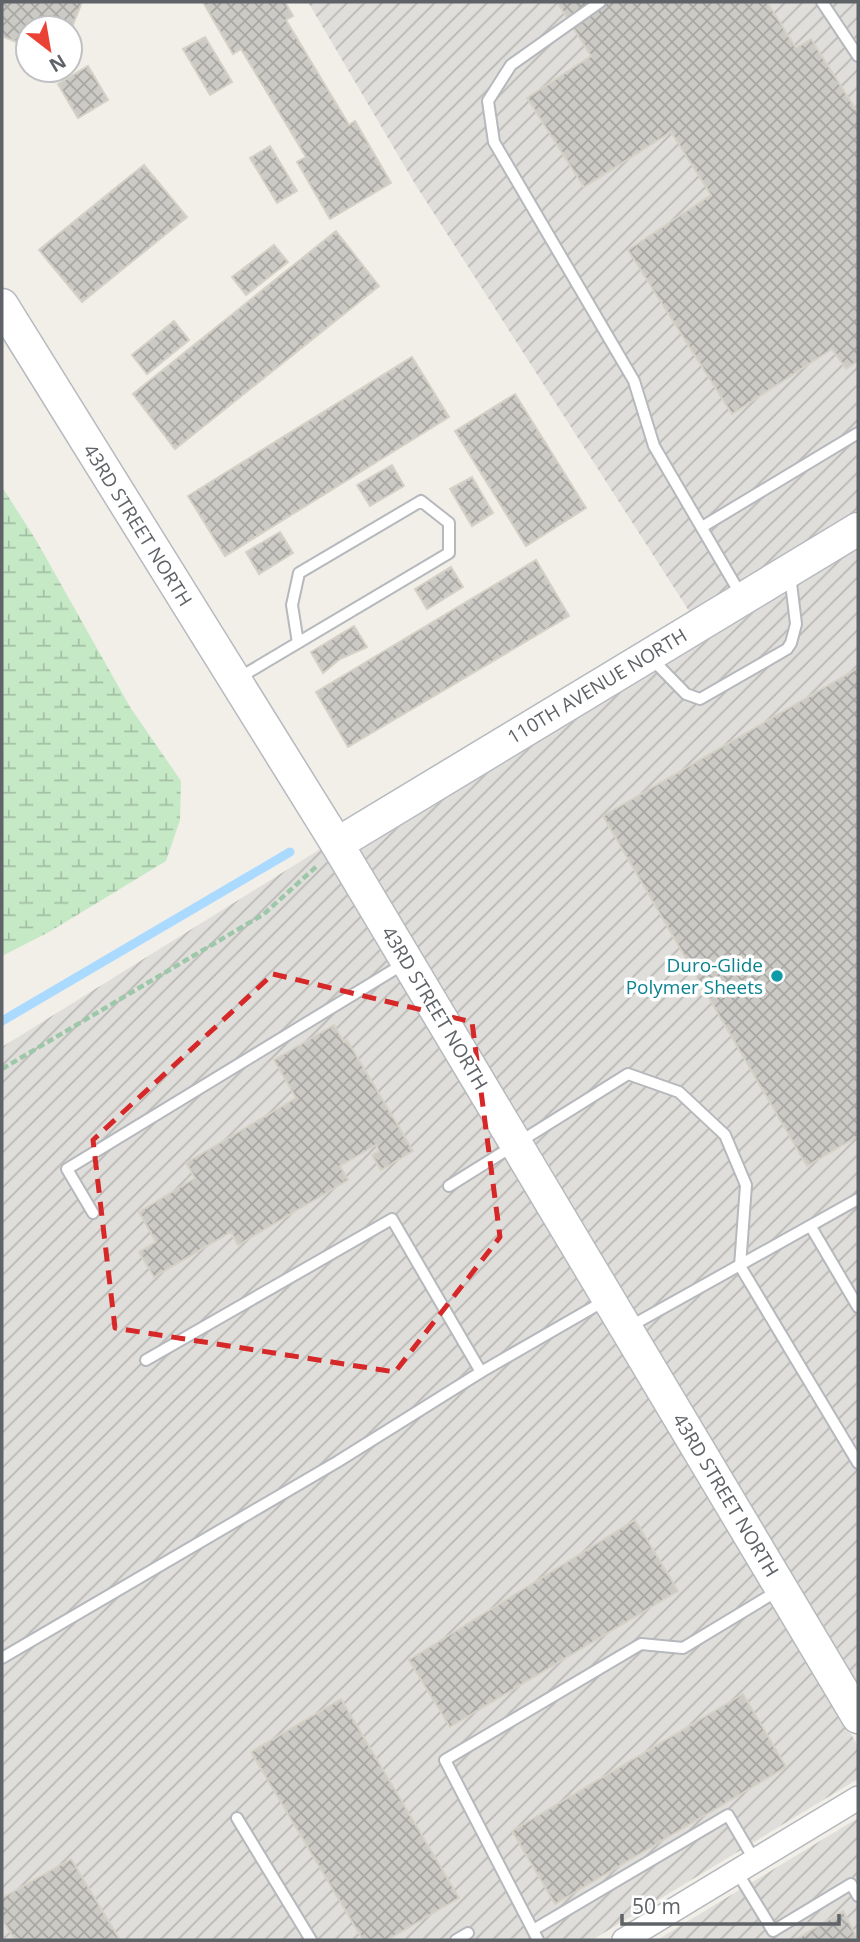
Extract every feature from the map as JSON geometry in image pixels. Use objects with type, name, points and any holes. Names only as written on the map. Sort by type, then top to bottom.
[{"type":"street","name":"43RD STREET NORTH","points":[[2,305],[337,844],[858,1717]]},
{"type":"street","name":"110TH AVENUE NORTH","points":[[337,844],[858,529]]},
{"type":"street","points":[[632,1938],[858,1798]]},
{"type":"lane","points":[[600,2],[511,65],[488,101],[494,142],[634,382],[654,446],[743,597]]},
{"type":"lane","points":[[822,2],[858,56]]},
{"type":"lane","points":[[702,527],[858,433]]},
{"type":"lane","points":[[235,680],[298,643],[449,553],[449,523],[421,501],[299,573],[292,605],[298,643]]},
{"type":"lane","points":[[648,655],[686,694],[700,699],[787,649],[796,624],[789,570]]},
{"type":"lane","points":[[93,1213],[67,1169],[408,962]]},
{"type":"lane","points":[[449,1186],[517,1146],[628,1074],[679,1092],[725,1135],[746,1185],[740,1266],[858,1463]]},
{"type":"lane","points":[[627,1329],[858,1199]]},
{"type":"lane","points":[[146,1360],[392,1219],[481,1372]]},
{"type":"lane","points":[[811,1227],[858,1307]]},
{"type":"lane","points":[[2,1658],[337,1462],[481,1372],[609,1299]]},
{"type":"lane","points":[[782,1589],[683,1648],[642,1644],[445,1760],[536,1935],[728,1815],[773,1931],[851,1884],[858,1896]]},
{"type":"lane","points":[[237,1818],[311,1940]]},
{"type":"lane","points":[[456,1940],[468,1933]]},
{"type":"path","points":[[2,1069],[264,914],[300,885],[337,844]]},
{"type":"highlighted area","points":[[273,974],[472,1022],[500,1237],[395,1372],[115,1328],[93,1140]]},
{"type":"shaded area","points":[[308,2],[858,2],[858,510],[689,611],[415,184]]},
{"type":"shaded area","points":[[858,549],[858,1688],[359,851]]},
{"type":"shaded area","points":[[322,848],[858,1746],[858,1779],[592,1940],[2,1940],[2,1047]]},
{"type":"shaded area","points":[[858,1818],[858,1940],[657,1940]]},
{"type":"green space","points":[[2,487],[36,540],[130,707],[181,781],[180,820],[166,861],[49,932],[2,956]]},
{"type":"building","points":[[2,2],[82,2],[77,14],[14,14],[14,41],[2,36]]},
{"type":"building","points":[[203,2],[285,2],[293,16],[286,20],[349,125],[355,121],[391,183],[330,219],[297,162],[306,157],[241,49],[233,54]]},
{"type":"building","points":[[557,2],[767,2],[796,48],[811,39],[858,113],[858,361],[846,369],[832,349],[732,414],[628,250],[711,195],[671,132],[584,187],[527,98],[591,56]]},
{"type":"building","points":[[205,37],[232,82],[210,95],[183,49]]},
{"type":"building","points":[[88,66],[108,100],[78,118],[58,84],[84,84],[84,68]]},
{"type":"building","points":[[270,146],[297,191],[277,203],[250,158]]},
{"type":"building","points":[[144,165],[187,217],[82,302],[39,250]]},
{"type":"building","points":[[336,231],[379,286],[175,449],[133,394]]},
{"type":"building","points":[[274,245],[288,262],[246,295],[232,277]]},
{"type":"building","points":[[174,321],[189,340],[147,374],[132,355]]},
{"type":"building","points":[[412,357],[449,417],[225,556],[188,496]]},
{"type":"building","points":[[515,394],[586,508],[526,546],[455,431]]},
{"type":"building","points":[[392,465],[404,486],[370,506],[357,485]]},
{"type":"building","points":[[472,477],[493,513],[472,526],[450,489]]},
{"type":"building","points":[[280,532],[293,553],[259,574],[246,552]]},
{"type":"building","points":[[536,560],[569,616],[348,747],[316,692]]},
{"type":"building","points":[[451,567],[463,587],[427,609],[415,589]]},
{"type":"building","points":[[354,626],[367,647],[340,659],[323,673],[311,652]]},
{"type":"building","name":"Duro-Glide Polymer Sheets","points":[[858,668],[858,1136],[807,1166],[603,816]]},
{"type":"building","points":[[334,1025],[344,1042],[347,1040],[413,1151],[381,1170],[372,1155],[379,1151],[376,1145],[340,1166],[348,1180],[238,1245],[231,1232],[154,1277],[139,1252],[156,1242],[139,1212],[195,1178],[186,1163],[296,1098],[274,1060]]},
{"type":"building","points":[[635,1520],[678,1591],[450,1727],[409,1660]]},
{"type":"building","points":[[743,1694],[786,1767],[555,1904],[512,1831]]},
{"type":"building","points":[[341,1699],[459,1898],[387,1940],[363,1940],[251,1752]]},
{"type":"building","points":[[71,1859],[120,1940],[15,1940],[2,1919],[2,1898]]},
{"type":"building","points":[[843,1911],[858,1940],[795,1940]]},
{"type":"waterway","points":[[2,1021],[290,852]]},
{"type":"place","name":"Duro-Glide Polymer Sheets","points":[[777,976]]}]
